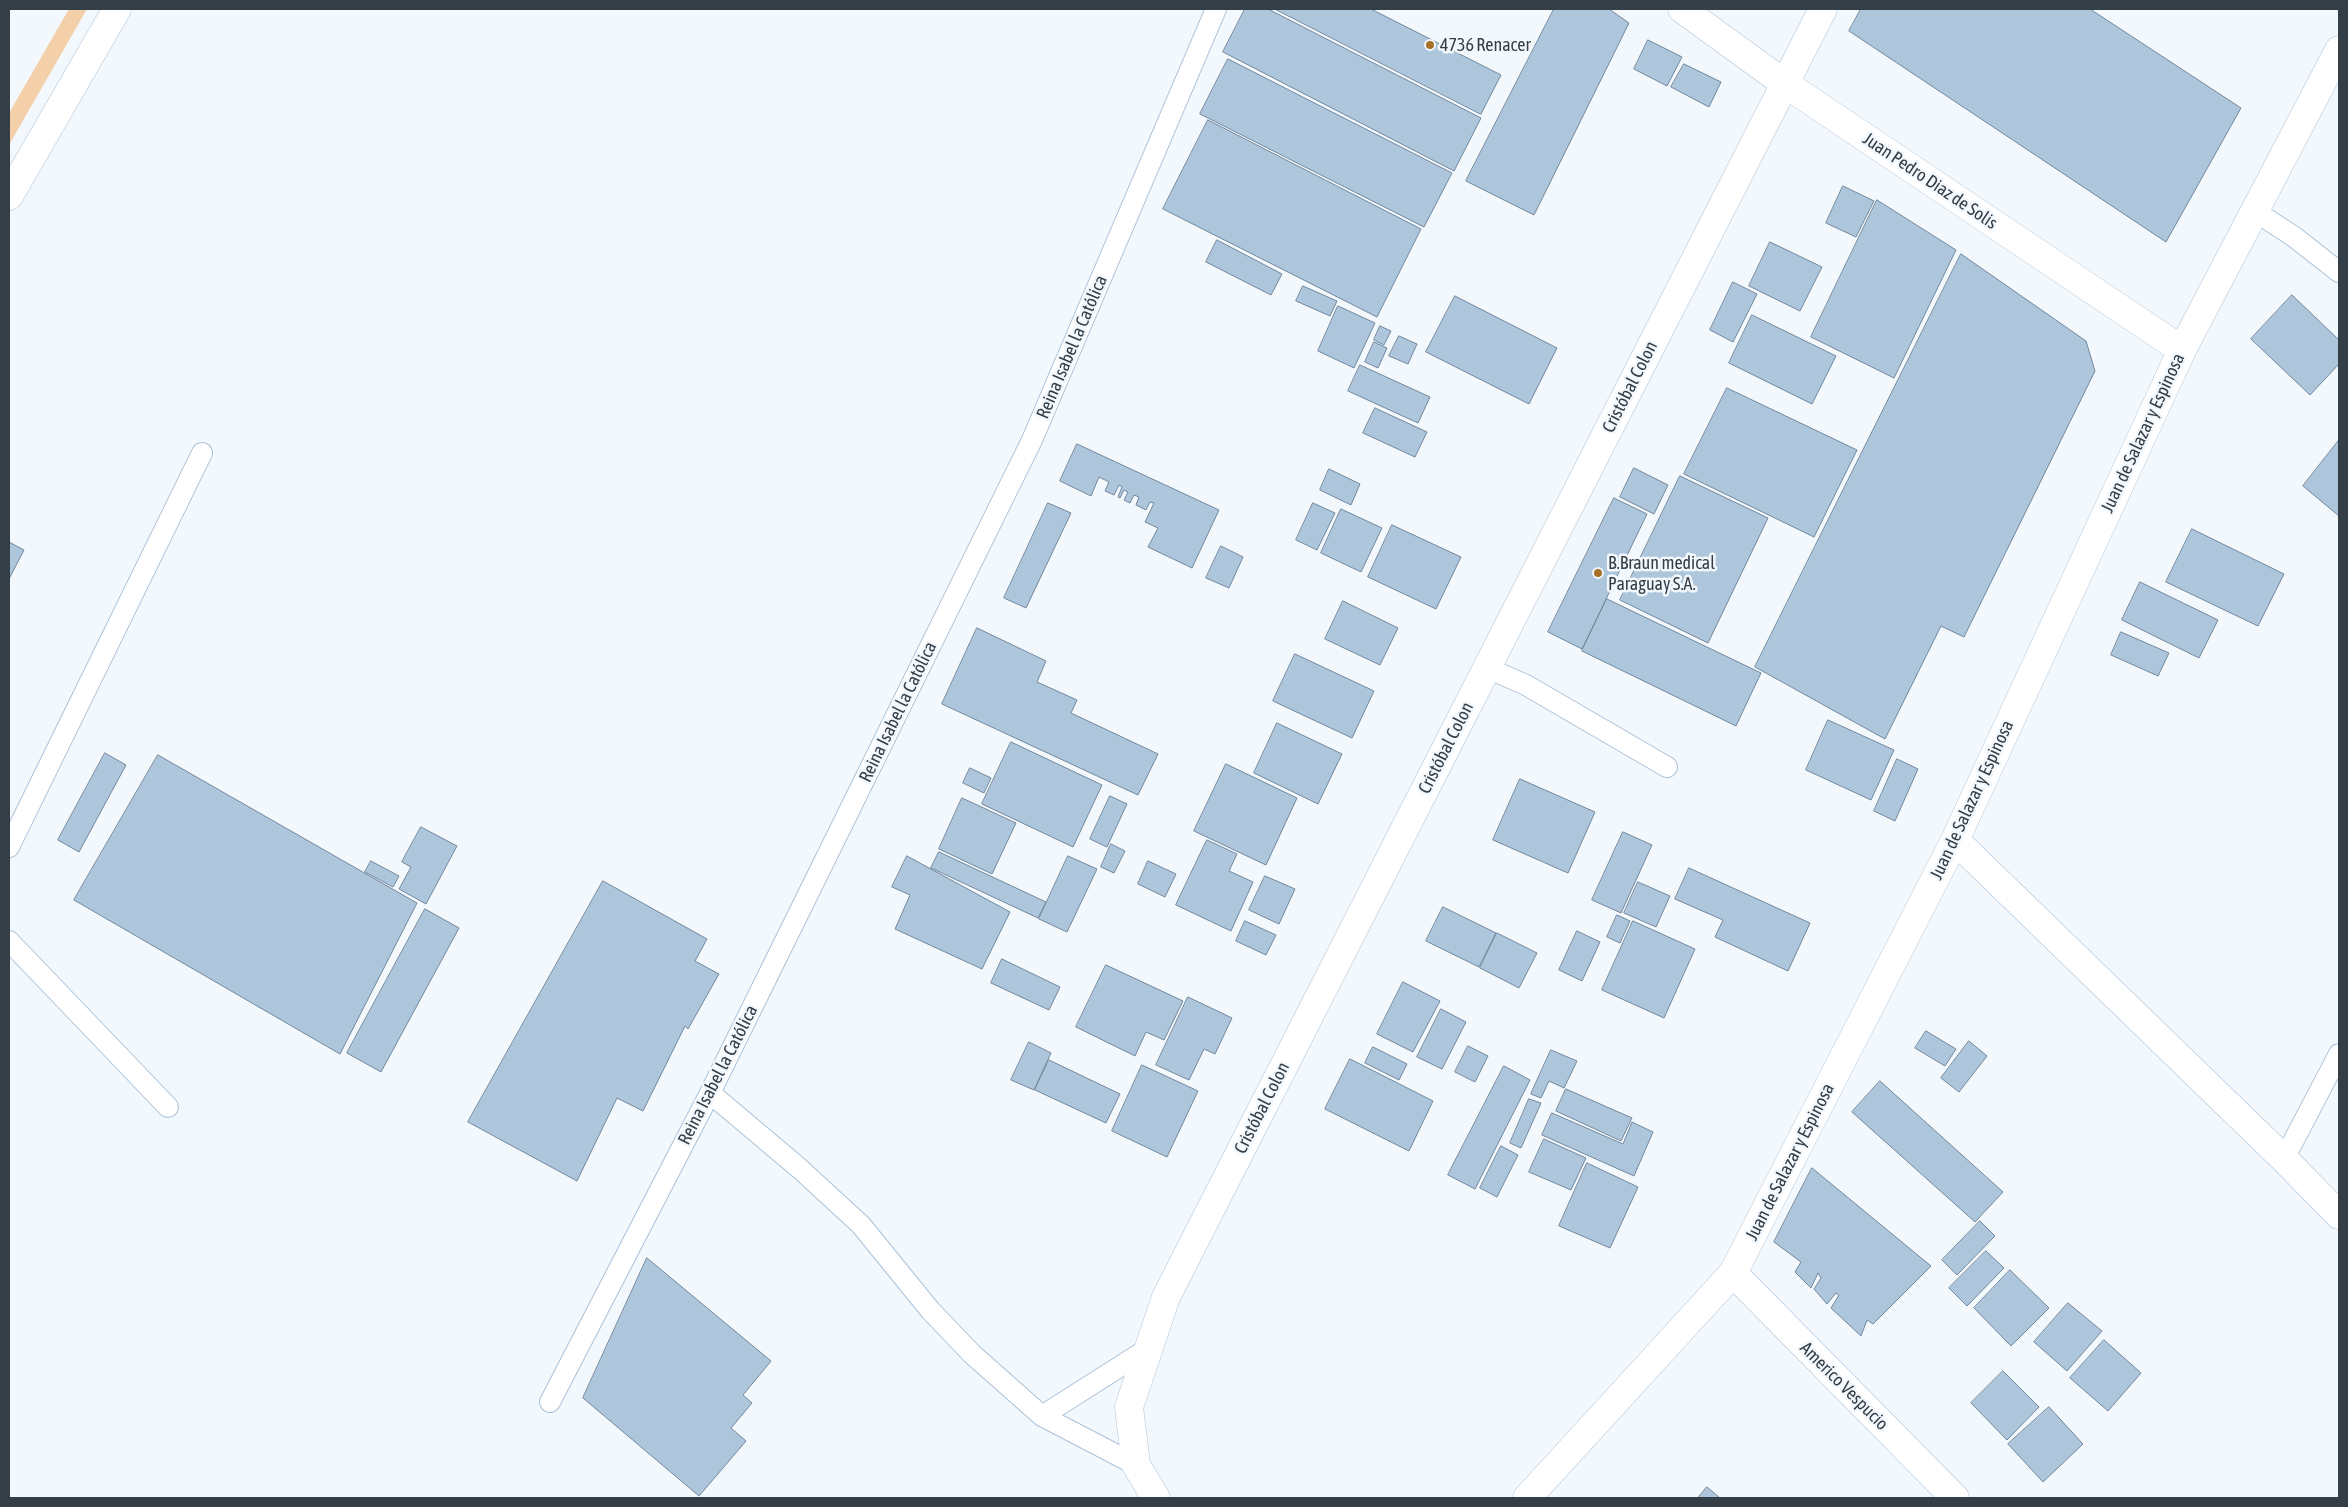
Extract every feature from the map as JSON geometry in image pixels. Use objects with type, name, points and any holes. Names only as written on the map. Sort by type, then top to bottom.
[{"type":"street","points":[[9,196],[117,9]]},
{"type":"street","name":"Juan Pedro Diaz de Solis","points":[[1682,9],[1784,84],[2182,350]]},
{"type":"street","name":"Cristóbal Colon","points":[[1156,1498],[1136,1465],[1129,1407],[1166,1296],[1823,9]]},
{"type":"street","name":"Juan de Salazar y Espinosa","points":[[1527,1498],[1733,1273],[1955,840],[2182,350],[2256,212],[2339,50]]},
{"type":"street","points":[[1955,840],[2284,1159],[2339,1215]]},
{"type":"street","name":"Americo Vespucio","points":[[1733,1273],[1955,1498]]},
{"type":"lane","name":"Reina Isabel la Católica","points":[[550,1402],[710,1093],[1032,440],[1216,9]]},
{"type":"lane","points":[[2256,212],[2293,236],[2339,272]]},
{"type":"lane","points":[[9,847],[202,453]]},
{"type":"lane","points":[[1487,668],[1526,685],[1667,767]]},
{"type":"lane","points":[[9,941],[168,1107]]},
{"type":"lane","points":[[2284,1159],[2339,1054]]},
{"type":"lane","points":[[710,1093],[861,1225],[930,1310],[972,1354],[1042,1416],[1136,1465]]},
{"type":"lane","points":[[1042,1416],[1149,1348]]},
{"type":"shaded area","points":[[69,9],[87,9],[9,145],[9,113]]},
{"type":"building","points":[[1245,9],[1268,9],[1481,118],[1454,171],[1223,52]]},
{"type":"building","points":[[1275,9],[1371,9],[1501,75],[1481,114]]},
{"type":"building","points":[[1554,9],[1609,9],[1629,23],[1534,215],[1466,181]]},
{"type":"building","points":[[1861,9],[2090,9],[2241,108],[2166,242],[1849,31]]},
{"type":"building","points":[[1648,40],[1682,57],[1667,86],[1634,69]]},
{"type":"building","points":[[1228,59],[1452,173],[1424,227],[1200,114]]},
{"type":"building","points":[[1684,64],[1721,82],[1709,107],[1671,87]]},
{"type":"building","points":[[1208,120],[1421,229],[1377,317],[1163,209]]},
{"type":"building","points":[[1843,186],[1874,201],[1856,237],[1826,223]]},
{"type":"building","points":[[1877,200],[1956,250],[1894,378],[1811,337]]},
{"type":"building","points":[[1217,240],[1282,274],[1271,295],[1206,262]]},
{"type":"building","points":[[1770,242],[1822,267],[1800,311],[1749,286]]},
{"type":"building","points":[[1961,254],[2086,341],[2095,371],[1964,637],[1941,626],[1885,739],[1755,667]]},
{"type":"building","points":[[1733,282],[1757,294],[1733,342],[1710,330]]},
{"type":"building","points":[[1303,286],[1337,301],[1330,316],[1296,301]]},
{"type":"building","points":[[2292,295],[2339,340],[2339,364],[2310,395],[2251,339]]},
{"type":"building","points":[[1455,296],[1557,348],[1529,404],[1426,352]]},
{"type":"building","points":[[1338,306],[1375,323],[1354,368],[1318,351]]},
{"type":"building","points":[[1752,315],[1836,356],[1812,404],[1729,363]]},
{"type":"building","points":[[1380,326],[1391,331],[1384,345],[1374,340]]},
{"type":"building","points":[[1399,336],[1417,344],[1408,364],[1389,356]]},
{"type":"building","points":[[1374,342],[1387,348],[1378,368],[1365,362]]},
{"type":"building","points":[[1360,365],[1430,397],[1418,423],[1348,391]]},
{"type":"building","points":[[1727,388],[1857,450],[1814,537],[1684,474]]},
{"type":"building","points":[[1375,408],[1427,432],[1415,457],[1363,433]]},
{"type":"building","points":[[2339,440],[2339,516],[2303,486]]},
{"type":"building","points":[[1077,444],[1219,510],[1192,568],[1148,547],[1158,528],[1145,522],[1154,503],[1150,502],[1146,510],[1136,505],[1139,497],[1134,495],[1130,503],[1124,500],[1128,492],[1124,490],[1120,498],[1118,497],[1122,487],[1119,485],[1114,495],[1105,491],[1109,482],[1099,477],[1091,496],[1060,481]]},
{"type":"building","points":[[1634,468],[1668,485],[1654,514],[1620,497]]},
{"type":"building","points":[[1329,469],[1360,484],[1351,505],[1320,490]]},
{"type":"building","points":[[1680,476],[1768,518],[1708,643],[1620,600]]},
{"type":"building","name":"B.Braun medical Paraguay S.A.","points":[[1614,498],[1647,514],[1582,649],[1548,632]]},
{"type":"building","points":[[1048,503],[1071,513],[1026,608],[1004,598]]},
{"type":"building","points":[[1313,503],[1335,513],[1317,550],[1296,540]]},
{"type":"building","points":[[1341,509],[1382,528],[1361,572],[1321,553]]},
{"type":"building","points":[[1392,525],[1461,557],[1436,609],[1368,577]]},
{"type":"building","points":[[2192,529],[2284,574],[2258,626],[2166,582]]},
{"type":"building","points":[[9,542],[24,550],[9,579]]},
{"type":"building","points":[[1221,546],[1243,557],[1229,588],[1206,578]]},
{"type":"building","points":[[2140,582],[2218,620],[2199,658],[2122,620]]},
{"type":"building","points":[[1607,599],[1761,673],[1736,726],[1582,651]]},
{"type":"building","points":[[1343,601],[1398,628],[1380,665],[1325,639]]},
{"type":"building","points":[[977,628],[1046,661],[1037,682],[1077,700],[1071,713],[1158,754],[1138,795],[942,704]]},
{"type":"building","points":[[2121,632],[2169,653],[2158,676],[2111,655]]},
{"type":"building","points":[[1295,654],[1374,691],[1352,738],[1273,701]]},
{"type":"building","points":[[1828,720],[1894,750],[1871,800],[1806,770]]},
{"type":"building","points":[[1277,723],[1342,754],[1318,804],[1254,773]]},
{"type":"building","points":[[1011,742],[1102,785],[1073,847],[982,804]]},
{"type":"building","points":[[105,753],[126,765],[79,852],[58,840]]},
{"type":"building","points":[[158,755],[417,903],[340,1054],[74,900]]},
{"type":"building","points":[[1897,759],[1918,769],[1895,821],[1874,811]]},
{"type":"building","points":[[1226,764],[1297,798],[1266,865],[1194,831]]},
{"type":"building","points":[[970,768],[991,778],[984,793],[963,783]]},
{"type":"building","points":[[1520,779],[1595,812],[1568,873],[1493,840]]},
{"type":"building","points":[[1110,796],[1127,804],[1107,847],[1090,839]]},
{"type":"building","points":[[962,798],[1016,823],[992,874],[939,849]]},
{"type":"building","points":[[421,827],[457,846],[426,904],[399,889],[411,867],[402,862]]},
{"type":"building","points":[[1623,832],[1652,845],[1621,913],[1592,900]]},
{"type":"building","points":[[1207,840],[1237,854],[1229,871],[1253,882],[1231,931],[1176,905]]},
{"type":"building","points":[[1111,844],[1125,851],[1114,873],[1101,867]]},
{"type":"building","points":[[939,852],[1046,902],[1038,918],[931,868]]},
{"type":"building","points":[[907,856],[1010,912],[982,969],[895,929],[910,895],[892,887]]},
{"type":"building","points":[[1068,856],[1097,869],[1067,932],[1039,919]]},
{"type":"building","points":[[371,861],[399,876],[393,887],[365,872]]},
{"type":"building","points":[[1148,861],[1176,874],[1165,897],[1138,884]]},
{"type":"building","points":[[1689,868],[1810,923],[1788,971],[1715,937],[1723,920],[1675,899]]},
{"type":"building","points":[[1265,876],[1295,889],[1279,924],[1249,910]]},
{"type":"building","points":[[603,881],[707,939],[695,961],[719,974],[688,1029],[685,1026],[643,1111],[617,1098],[577,1181],[468,1122]]},
{"type":"building","points":[[1638,882],[1670,896],[1656,927],[1624,913]]},
{"type":"building","points":[[1443,907],[1496,933],[1479,967],[1426,941]]},
{"type":"building","points":[[425,909],[459,928],[381,1072],[347,1053]]},
{"type":"building","points":[[1617,915],[1630,921],[1620,943],[1607,937]]},
{"type":"building","points":[[1245,921],[1276,935],[1266,955],[1236,941]]},
{"type":"building","points":[[1633,921],[1695,949],[1664,1018],[1602,990]]},
{"type":"building","points":[[1577,931],[1600,942],[1582,981],[1559,970]]},
{"type":"building","points":[[1497,933],[1537,953],[1519,988],[1480,968]]},
{"type":"building","points":[[1002,959],[1060,987],[1049,1010],[991,983]]},
{"type":"building","points":[[1106,965],[1183,1001],[1164,1040],[1146,1032],[1135,1056],[1076,1027]]},
{"type":"building","points":[[1403,982],[1440,1001],[1413,1052],[1377,1034]]},
{"type":"building","points":[[1188,997],[1232,1018],[1215,1054],[1204,1049],[1189,1080],[1156,1065]]},
{"type":"building","points":[[1441,1009],[1466,1022],[1442,1069],[1417,1057]]},
{"type":"building","points":[[1926,1031],[1956,1049],[1945,1066],[1915,1048]]},
{"type":"building","points":[[1969,1041],[1987,1056],[1959,1092],[1941,1078]]},
{"type":"building","points":[[1029,1042],[1051,1053],[1034,1090],[1011,1080]]},
{"type":"building","points":[[1468,1046],[1488,1056],[1475,1082],[1455,1072]]},
{"type":"building","points":[[1373,1047],[1407,1064],[1399,1080],[1365,1063]]},
{"type":"building","points":[[1551,1050],[1577,1061],[1564,1088],[1549,1081],[1541,1098],[1531,1094]]},
{"type":"building","points":[[1350,1059],[1433,1101],[1409,1151],[1325,1109]]},
{"type":"building","points":[[1049,1060],[1120,1094],[1106,1123],[1035,1090]]},
{"type":"building","points":[[1142,1065],[1198,1091],[1167,1157],[1112,1131]]},
{"type":"building","points":[[1504,1066],[1530,1080],[1475,1189],[1448,1175]]},
{"type":"building","points":[[1880,1081],[2003,1192],[1975,1222],[1852,1112]]},
{"type":"building","points":[[1566,1089],[1632,1118],[1621,1141],[1556,1111]]},
{"type":"building","points":[[1529,1099],[1541,1103],[1521,1148],[1510,1143]]},
{"type":"building","points":[[1552,1113],[1623,1144],[1632,1122],[1653,1132],[1634,1176],[1542,1135]]},
{"type":"building","points":[[1544,1139],[1586,1158],[1571,1190],[1529,1172]]},
{"type":"building","points":[[1501,1146],[1518,1155],[1497,1197],[1480,1188]]},
{"type":"building","points":[[1587,1163],[1638,1187],[1610,1248],[1559,1226]]},
{"type":"building","points":[[1812,1168],[1931,1266],[1873,1324],[1867,1320],[1861,1336],[1831,1308],[1839,1295],[1836,1293],[1827,1304],[1814,1289],[1821,1278],[1818,1273],[1811,1288],[1795,1272],[1801,1262],[1774,1242]]},
{"type":"building","points":[[1980,1221],[1995,1236],[1957,1275],[1942,1260]]},
{"type":"building","points":[[1986,1251],[2004,1268],[1967,1306],[1949,1288]]},
{"type":"building","points":[[647,1258],[771,1361],[743,1395],[752,1403],[731,1428],[746,1441],[699,1496],[583,1398]]},
{"type":"building","points":[[2010,1270],[2049,1308],[2011,1346],[1974,1308]]},
{"type":"building","points":[[2068,1303],[2102,1331],[2067,1371],[2034,1342]]},
{"type":"building","points":[[2104,1340],[2141,1373],[2108,1411],[2070,1378]]},
{"type":"building","points":[[2003,1371],[2039,1407],[2007,1440],[1971,1403]]},
{"type":"building","points":[[2049,1407],[2083,1444],[2043,1482],[2008,1444]]},
{"type":"building","points":[[1707,1487],[1720,1498],[1698,1498]]},
{"type":"place","name":"4736 Renacer","points":[[1430,45]]},
{"type":"place","name":"B.Braun medical Paraguay S.A.","points":[[1598,573]]}]
